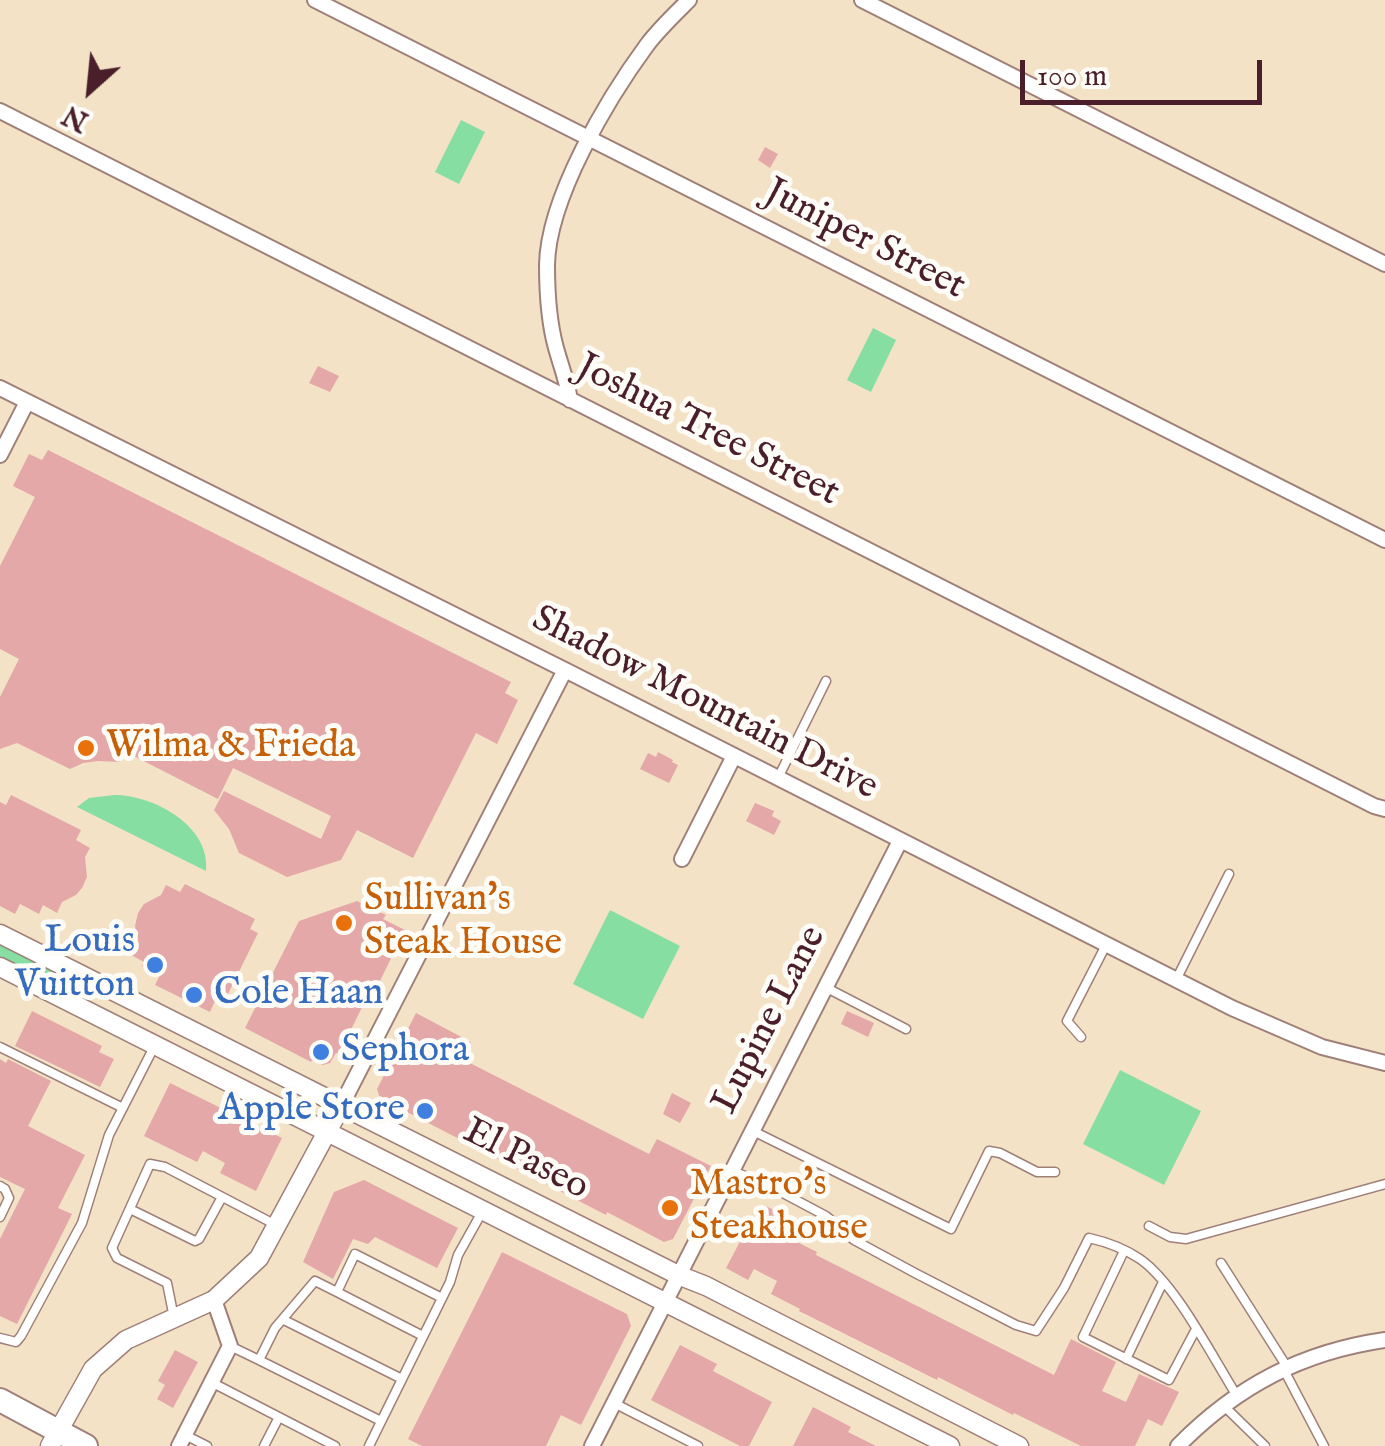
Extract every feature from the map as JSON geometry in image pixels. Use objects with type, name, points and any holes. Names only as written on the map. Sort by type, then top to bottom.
[{"type":"main road","points":[[0,1400],[53,1438],[86,1446]]},
{"type":"street","name":"Juniper Street","points":[[315,0],[1385,540]]},
{"type":"street","points":[[570,400],[566,374],[555,346],[548,289],[552,228],[589,140],[649,43],[689,0]]},
{"type":"street","points":[[862,0],[1385,264]]},
{"type":"street","name":"Joshua Tree Street","points":[[0,111],[1385,809]]},
{"type":"street","name":"Shadow Mountain Drive","points":[[0,388],[1232,1008],[1322,1047],[1385,1063]]},
{"type":"street","points":[[0,455],[27,402]]},
{"type":"street","points":[[53,1438],[94,1370],[126,1340],[214,1300],[259,1258],[328,1132],[565,670]]},
{"type":"street","points":[[682,858],[734,756]]},
{"type":"street","name":"Lupine Lane","points":[[592,1446],[900,840]]},
{"type":"street","name":"El Paseo","points":[[0,934],[1020,1446]]},
{"type":"street","name":"El Paseo","points":[[0,967],[950,1446]]},
{"type":"street","points":[[60,997],[74,988],[72,970]]},
{"type":"street","points":[[96,1015],[90,1004],[91,996],[109,989]]},
{"type":"street","points":[[182,1440],[230,1346],[214,1300]]},
{"type":"street","points":[[1178,1446],[1200,1423],[1260,1379],[1359,1344],[1385,1340]]},
{"type":"lane","points":[[778,778],[826,681]]},
{"type":"lane","points":[[1176,980],[1229,874]]},
{"type":"lane","points":[[1081,1037],[1067,1020],[1106,944]]},
{"type":"lane","points":[[825,987],[906,1029]]},
{"type":"lane","points":[[0,1338],[16,1342],[21,1336],[82,1223],[108,1136],[155,1045]]},
{"type":"lane","points":[[0,1047],[123,1108]]},
{"type":"lane","points":[[751,1130],[951,1229],[989,1151],[1037,1172],[1055,1172]]},
{"type":"lane","points":[[174,1318],[167,1283],[117,1258],[112,1248],[150,1164],[165,1167],[277,1226]]},
{"type":"lane","points":[[731,1170],[826,1216],[854,1240],[915,1274],[1016,1325],[1036,1331],[1064,1288],[1089,1238],[1104,1241],[1142,1260],[1175,1295],[1237,1396]]},
{"type":"lane","points":[[1149,1226],[1186,1240],[1385,1184]]},
{"type":"lane","points":[[0,1216],[9,1198],[2,1188]]},
{"type":"lane","points":[[130,1208],[195,1241],[222,1197]]},
{"type":"lane","points":[[369,1446],[483,1210]]},
{"type":"lane","points":[[1124,1251],[1083,1337],[1169,1380],[1196,1329]]},
{"type":"lane","points":[[337,1292],[355,1254],[442,1298]]},
{"type":"lane","points":[[1222,1263],[1285,1368],[1324,1446]]},
{"type":"lane","points":[[259,1360],[276,1328],[315,1281],[423,1336]]},
{"type":"lane","points":[[1126,1359],[1163,1282]]},
{"type":"lane","points":[[284,1320],[402,1379]]},
{"type":"lane","points":[[230,1346],[381,1421]]},
{"type":"lane","points":[[211,1382],[336,1446]]},
{"type":"lane","points":[[614,1402],[698,1446]]},
{"type":"lane","points":[[1224,1406],[1265,1446]]},
{"type":"lane","points":[[264,1446],[279,1417]]},
{"type":"lane","points":[[182,1440],[206,1446]]},
{"type":"green space","points":[[461,120],[485,132],[459,184],[435,172]]},
{"type":"green space","points":[[873,328],[896,340],[871,392],[847,380]]},
{"type":"green space","points":[[114,795],[146,801],[177,816],[199,840],[206,871],[77,807],[89,798]]},
{"type":"green space","points":[[610,910],[680,946],[643,1019],[573,984]]},
{"type":"green space","points":[[0,944],[62,976],[61,985],[0,958]]},
{"type":"green space","points":[[1120,1070],[1201,1111],[1164,1185],[1083,1144]]},
{"type":"building","points":[[765,147],[778,154],[770,168],[758,160]]},
{"type":"building","points":[[318,366],[339,376],[330,392],[309,383]]},
{"type":"building","points":[[48,450],[511,682],[505,693],[518,700],[497,744],[476,733],[413,858],[357,830],[341,860],[287,877],[239,853],[229,829],[214,810],[224,791],[321,839],[331,816],[233,768],[218,799],[126,752],[120,762],[83,763],[70,769],[17,743],[0,749],[0,697],[19,659],[0,649],[0,566],[35,497],[13,486],[29,454],[42,460]]},
{"type":"building","points":[[658,752],[678,765],[669,783],[640,769],[648,753],[656,757]]},
{"type":"building","points":[[11,795],[81,830],[76,840],[90,848],[85,857],[87,877],[82,888],[62,902],[57,913],[43,905],[39,914],[20,904],[15,914],[0,906],[0,802],[6,805]]},
{"type":"building","points":[[755,803],[774,811],[772,816],[781,821],[774,835],[746,821]]},
{"type":"building","points":[[185,884],[255,919],[250,929],[258,933],[227,996],[219,992],[210,1012],[155,985],[160,975],[133,956],[138,939],[135,926],[144,904],[161,895],[166,885],[180,892]]},
{"type":"building","points":[[357,901],[386,915],[383,919],[405,930],[339,1054],[323,1065],[311,1062],[245,1028],[299,921]]},
{"type":"building","points":[[32,1011],[102,1046],[99,1052],[114,1059],[100,1087],[15,1046]]},
{"type":"building","points":[[847,1011],[874,1023],[868,1037],[841,1024]]},
{"type":"building","points":[[416,1013],[471,1042],[462,1059],[649,1154],[657,1139],[711,1166],[673,1239],[664,1242],[607,1212],[606,1215],[380,1098],[377,1089]]},
{"type":"building","points":[[0,1059],[6,1063],[8,1059],[51,1081],[28,1126],[85,1155],[58,1208],[72,1214],[17,1324],[0,1316],[0,1239],[25,1189],[0,1177]]},
{"type":"building","points":[[170,1083],[282,1138],[256,1191],[220,1173],[225,1163],[203,1151],[197,1162],[144,1136]]},
{"type":"building","points":[[672,1093],[691,1103],[680,1123],[663,1114]]},
{"type":"building","points":[[364,1180],[458,1228],[437,1268],[375,1237],[368,1244],[353,1239],[333,1279],[303,1262],[334,1192]]},
{"type":"building","points":[[764,1205],[797,1222],[789,1238],[817,1252],[816,1255],[1054,1375],[1071,1339],[1116,1362],[1102,1391],[1126,1402],[1139,1374],[1179,1392],[1162,1426],[1148,1419],[1135,1446],[1081,1446],[799,1311],[771,1294],[777,1281],[754,1269],[748,1280],[726,1268],[752,1219],[756,1221]]},
{"type":"building","points":[[502,1252],[627,1314],[631,1326],[581,1425],[561,1415],[546,1446],[422,1446],[408,1439]]},
{"type":"building","points":[[680,1345],[717,1364],[713,1371],[772,1402],[749,1446],[740,1446],[651,1400]]},
{"type":"building","points":[[175,1350],[198,1362],[173,1408],[157,1399],[165,1385],[158,1381]]},
{"type":"building","points":[[813,1407],[851,1427],[848,1432],[876,1446],[793,1446]]},
{"type":"place","name":"Wilma & Frieda","points":[[86,748]]},
{"type":"place","name":"Sullivan's Steak House","points":[[344,923]]},
{"type":"place","name":"Louis Vuitton","points":[[155,965]]},
{"type":"place","name":"Cole Haan","points":[[194,995]]},
{"type":"place","name":"Sephora","points":[[321,1052]]},
{"type":"place","name":"Apple Store","points":[[425,1111]]},
{"type":"place","name":"Mastro's Steakhouse","points":[[670,1208]]}]
